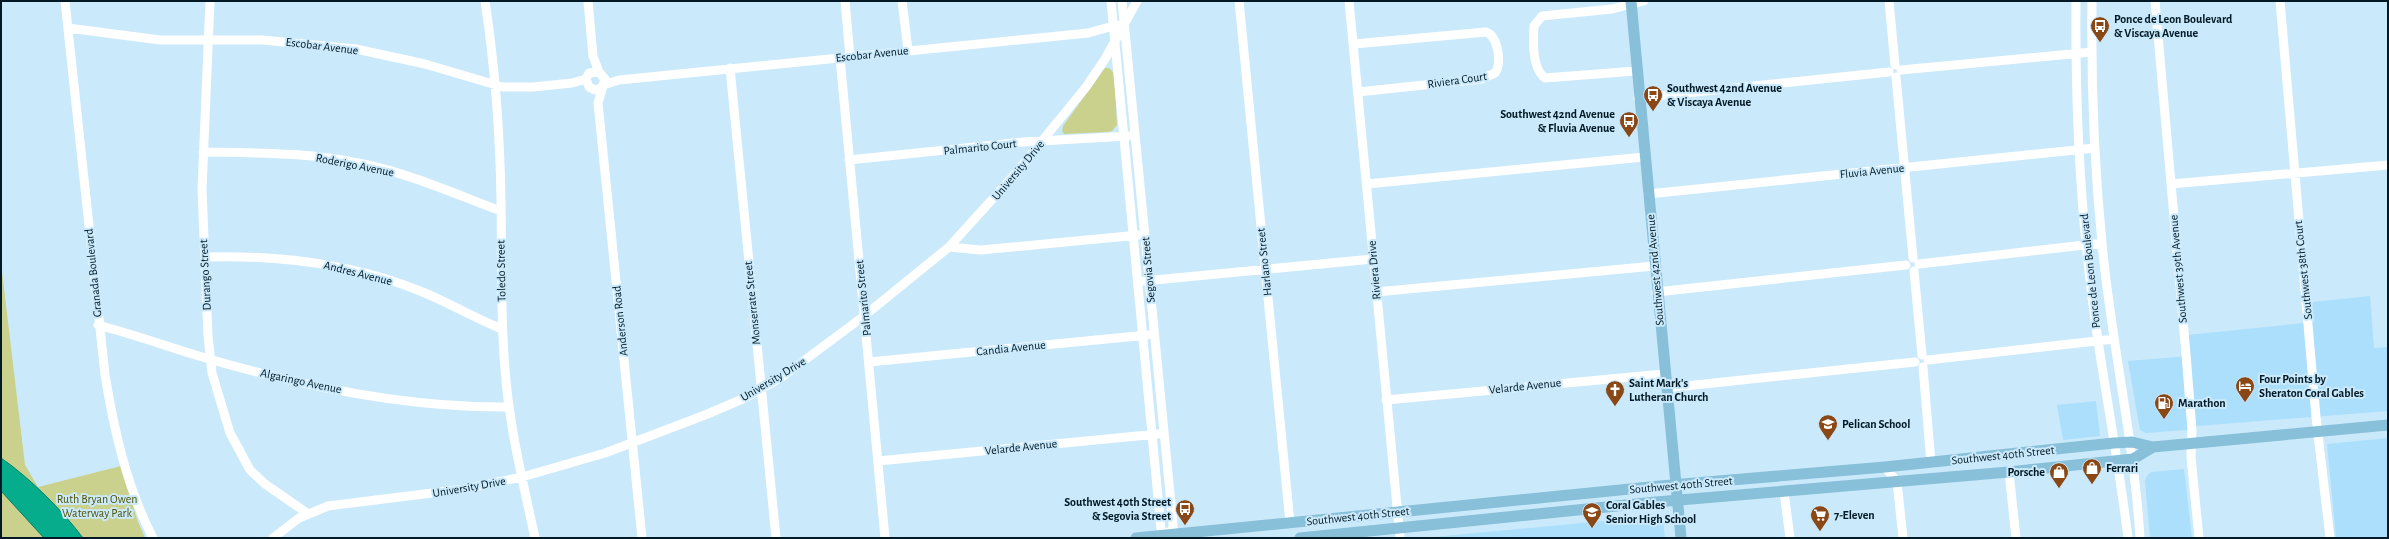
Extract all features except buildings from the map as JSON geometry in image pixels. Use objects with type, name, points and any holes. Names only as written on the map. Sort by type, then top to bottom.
[{"type":"main road","name":"Southwest 42nd Avenue","points":[[1631,3],[1638,98],[1656,292],[1681,538]]},
{"type":"main road","name":"Southwest 40th Street","points":[[1136,538],[1165,537],[1675,484],[1931,463],[2114,443],[2132,442],[2153,446],[2388,425]]},
{"type":"main road","name":"Southwest 40th Street","points":[[1300,538],[1400,533],[1677,500],[2009,472],[2133,459],[2153,446]]},
{"type":"street","name":"Granada Boulevard","points":[[65,1],[98,325],[107,390],[118,438],[137,502],[153,538]]},
{"type":"street","name":"Durango Street","points":[[210,1],[202,202],[210,359],[215,386],[234,444],[245,462],[265,484],[307,513]]},
{"type":"street","name":"Toledo Street","points":[[485,1],[495,85],[501,211],[502,329],[509,407],[535,538]]},
{"type":"street","points":[[588,1],[595,81]]},
{"type":"street","points":[[844,1],[850,57]]},
{"type":"street","points":[[902,1],[908,50]]},
{"type":"street","name":"Segovia Street","points":[[1111,1],[1161,529],[1165,537],[1173,528],[1122,1]]},
{"type":"street","name":"University Drive","points":[[273,538],[307,513],[342,503],[437,493],[522,477],[632,444],[705,415],[761,389],[805,361],[864,316],[948,247],[1016,173],[1090,82],[1115,42],[1137,1]]},
{"type":"street","name":"Harlano Street","points":[[1239,1],[1290,523]]},
{"type":"street","name":"Riviera Drive","points":[[1349,1],[1386,400],[1400,533]]},
{"type":"street","points":[[1636,71],[1552,79],[1543,76],[1538,69],[1535,53],[1536,22],[1538,19],[1547,15],[1612,9],[1631,3],[1644,1]]},
{"type":"street","points":[[1889,1],[1931,463]]},
{"type":"street","name":"Ponce de Leon Boulevard","points":[[2076,1],[2078,149],[2087,246],[2098,341],[2118,460],[2128,538]]},
{"type":"street","name":"Ponce de Leon Boulevard","points":[[2092,1],[2095,148],[2102,243],[2114,339],[2132,442],[2140,538]]},
{"type":"street","name":"Southwest 39th Avenue","points":[[2155,1],[2187,375],[2191,457],[2199,538]]},
{"type":"street","name":"Southwest 38th Court","points":[[2280,1],[2318,431],[2330,538]]},
{"type":"street","name":"Escobar Avenue","points":[[68,28],[160,40],[285,41],[356,49],[425,64],[495,85],[516,88],[595,81],[618,81],[730,68],[1088,33],[1124,23]]},
{"type":"street","name":"Riviera Court","points":[[1354,44],[1482,32],[1494,37],[1496,48],[1497,70],[1487,78],[1358,92]]},
{"type":"street","points":[[1638,98],[2076,52],[2092,52]]},
{"type":"street","name":"Palmarito Street","points":[[840,58],[885,538]]},
{"type":"street","name":"Monserrate Street","points":[[730,68],[776,538]]},
{"type":"street","name":"Anderson Road","points":[[595,81],[642,538]]},
{"type":"street","name":"Palmarito Court","points":[[849,160],[1042,141],[1135,135]]},
{"type":"street","name":"Fluvia Avenue","points":[[1648,194],[2095,148]]},
{"type":"street","name":"Roderigo Avenue","points":[[203,152],[279,153],[361,163],[425,181],[501,211]]},
{"type":"street","points":[[1367,184],[1644,157]]},
{"type":"street","points":[[2171,184],[2388,165]]},
{"type":"street","points":[[948,247],[981,250],[1144,234]]},
{"type":"street","points":[[1656,292],[2087,246],[2102,243]]},
{"type":"street","name":"Andres Avenue","points":[[205,257],[273,258],[331,265],[420,291],[502,329]]},
{"type":"street","points":[[1138,282],[1373,259]]},
{"type":"street","points":[[1376,292],[1654,266]]},
{"type":"street","name":"Algaringo Avenue","points":[[98,325],[210,359],[290,379],[380,396],[463,406],[509,407]]},
{"type":"street","name":"Candia Avenue","points":[[869,362],[1154,334]]},
{"type":"street","points":[[1666,388],[2114,339]]},
{"type":"street","name":"Velarde Avenue","points":[[1386,400],[1664,374]]},
{"type":"street","name":"Velarde Avenue","points":[[878,461],[1163,433]]},
{"type":"street","points":[[1885,467],[1897,482],[1903,538]]},
{"type":"street","points":[[2009,472],[2016,538]]},
{"type":"street","points":[[1784,492],[1790,538]]},
{"type":"shaded area","points":[[2370,296],[2374,348],[2388,347],[2388,411],[2197,426],[2187,430],[2146,433],[2140,430],[2128,361],[2189,356],[2187,335],[2314,322],[2312,302]]},
{"type":"shaded area","points":[[2096,401],[2100,436],[2063,440],[2057,405]]},
{"type":"shaded area","points":[[2388,438],[2388,538],[2336,538],[2327,444]]},
{"type":"shaded area","points":[[1,458],[45,495],[83,538],[44,538],[1,491]]},
{"type":"shaded area","points":[[2184,469],[2192,538],[2150,538],[2145,481],[2147,476],[2151,472]]},
{"type":"shaded area","name":"Coral Gables Senior High School","points":[[1657,516],[1663,520],[1665,538],[1423,538]]},
{"type":"green space","points":[[1105,68],[1109,68],[1114,73],[1117,125],[1112,131],[1107,132],[1064,134],[1062,131],[1063,126]]},
{"type":"green space","name":"Ruth Bryan Owen Waterway Park","points":[[1,263],[25,465],[38,487],[121,466],[137,519],[145,538],[1,538]]},
{"type":"place","name":"Ponce de Leon Boulevard & Viscaya Avenue","points":[[2100,43]]},
{"type":"place","name":"Southwest 42nd Avenue & Viscaya Avenue","points":[[1653,112]]},
{"type":"place","name":"Southwest 42nd Avenue & Fluvia Avenue","points":[[1629,138]]},
{"type":"place","name":"Four Points by Sheraton Coral Gables","points":[[2245,403]]},
{"type":"place","name":"Saint Mark's Lutheran Church","points":[[1615,407]]},
{"type":"place","name":"Marathon","points":[[2164,420]]},
{"type":"place","name":"Pelican School","points":[[1828,441]]},
{"type":"place","name":"Ferrari","points":[[2092,485]]},
{"type":"place","name":"Porsche","points":[[2059,489]]},
{"type":"place","name":"Southwest 40th Street & Segovia Street","points":[[1185,526]]},
{"type":"place","name":"Coral Gables Senior High School","points":[[1592,529]]},
{"type":"place","name":"7-Eleven","points":[[1820,532]]}]
